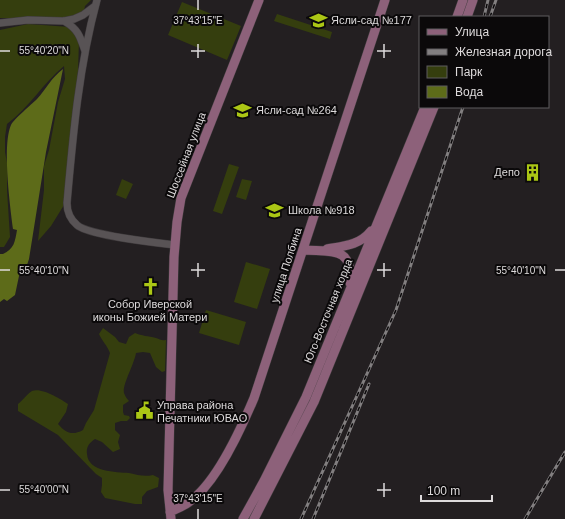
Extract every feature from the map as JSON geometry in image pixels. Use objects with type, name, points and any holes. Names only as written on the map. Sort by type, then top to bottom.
[{"type":"main road","name":"Шоссейная улица","points":[[170,516],[168,490],[175,245],[178,209],[259,0]]},
{"type":"main road","name":"улица Полбина","points":[[170,516],[189,503],[203,489],[217,470],[245,420],[254,398],[304,250],[385,0]]},
{"type":"main road","points":[[457,16],[463,0]]},
{"type":"main road","points":[[467,16],[473,0]]},
{"type":"main road","name":"Юго-Восточная хорда","points":[[244,519],[306,397],[425,108]]},
{"type":"main road","name":"Юго-Восточная хорда","points":[[254,519],[314,402],[434,108]]},
{"type":"main road","points":[[316,251],[356,243],[368,236],[377,223]]},
{"type":"main road","points":[[304,250],[335,252],[344,256],[350,267],[350,289]]},
{"type":"street","points":[[96,3],[85,51],[72,144],[67,203],[68,212],[76,225],[90,232],[175,245]]},
{"type":"street","points":[[0,23],[28,20],[64,21],[74,19],[83,15],[96,3]]},
{"type":"street","points":[[64,21],[72,25],[76,30],[85,51]]},
{"type":"green space","points":[[0,0],[91,0],[85,6],[84,11],[72,18],[0,18]]},
{"type":"green space","points":[[182,2],[241,26],[227,60],[168,35]]},
{"type":"green space","points":[[277,14],[332,32],[330,39],[274,21]]},
{"type":"green space","points":[[28,24],[70,27],[79,41],[78,71],[64,205],[51,226],[38,241],[44,190],[44,166],[49,150],[58,102],[65,79],[64,66],[49,80],[22,111],[7,124],[5,152],[7,163],[10,237],[4,247],[0,247],[0,30]]},
{"type":"green space","points":[[229,164],[239,167],[222,214],[213,211]]},
{"type":"green space","points":[[122,179],[133,184],[126,199],[116,195]]},
{"type":"green space","points":[[242,179],[252,181],[246,200],[236,197]]},
{"type":"green space","points":[[246,262],[270,269],[257,309],[234,302]]},
{"type":"green space","points":[[206,310],[246,322],[239,345],[199,333]]},
{"type":"green space","points":[[103,328],[119,342],[126,344],[129,337],[135,333],[166,340],[165,371],[162,372],[156,367],[150,353],[136,353],[124,389],[124,394],[129,401],[123,405],[123,412],[124,415],[129,416],[130,418],[127,421],[115,423],[115,430],[120,435],[118,442],[120,449],[113,452],[102,442],[95,439],[87,449],[89,460],[97,468],[141,476],[153,475],[159,478],[158,487],[147,491],[142,497],[142,504],[105,498],[101,492],[102,478],[96,474],[58,435],[18,411],[18,404],[30,392],[36,390],[46,392],[68,404],[66,412],[58,424],[69,433],[76,433],[83,430],[94,410],[110,353],[99,334]]},
{"type":"water","points":[[63,69],[46,152],[29,259],[26,268],[19,276],[15,295],[7,301],[4,299],[0,302],[0,254],[10,250],[15,242],[17,230],[13,229],[9,191],[7,161],[8,134],[13,122],[37,99],[52,79]]},
{"type":"railway","points":[[484,16],[488,0]]},
{"type":"railway","points":[[490,16],[496,0]]},
{"type":"railway","points":[[301,519],[396,310],[463,108]]},
{"type":"railway","points":[[313,519],[369,384]]},
{"type":"railway","points":[[525,519],[565,452]]},
{"type":"place","name":"Ясли-сад №177","points":[[318,20]]},
{"type":"place","name":"Ясли-сад №264","points":[[243,110]]},
{"type":"place","name":"Депо","points":[[533,172]]},
{"type":"place","name":"Школа №918","points":[[275,210]]},
{"type":"place","name":"Собор Иверской иконы Божией Матери","points":[[150,286]]},
{"type":"place","name":"Управа района Печатники ЮВАО","points":[[144,411]]}]
